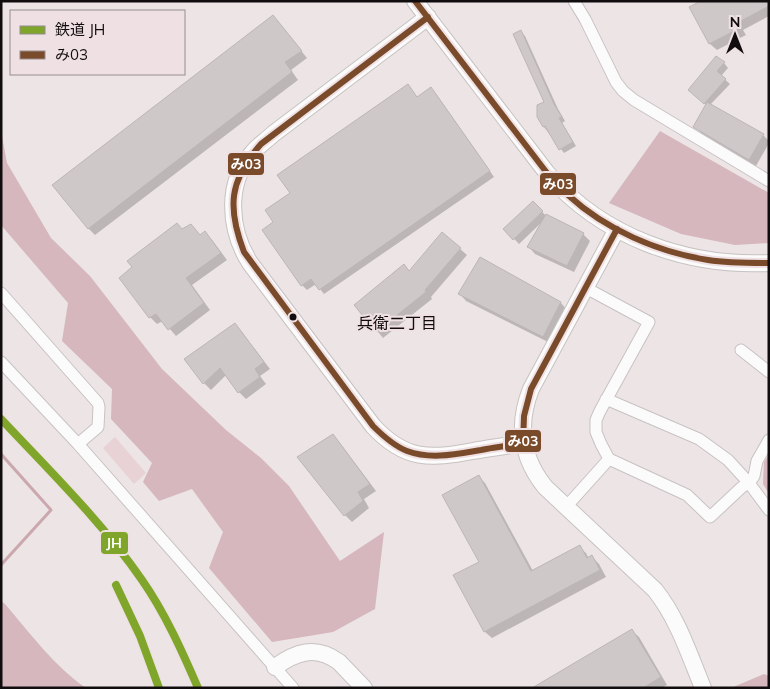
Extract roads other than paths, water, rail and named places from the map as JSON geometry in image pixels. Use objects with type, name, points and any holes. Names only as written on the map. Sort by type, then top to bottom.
[{"type":"street","points":[[415,1],[527,148],[554,181],[582,206],[617,229],[645,242],[682,255],[726,263],[769,263]]},
{"type":"street","points":[[574,1],[623,92],[769,182]]},
{"type":"street","points":[[428,17],[253,152],[241,170],[236,182],[233,207],[235,230],[250,263],[374,426],[392,443],[402,449],[434,456],[446,456],[523,443]]},
{"type":"street","points":[[617,229],[531,389],[525,408],[523,443],[530,463],[544,487],[662,598],[677,623],[703,688]]},
{"type":"street","points":[[586,288],[649,322],[596,420],[596,432],[609,459],[687,495],[710,517],[742,487],[749,483],[754,476],[757,462],[769,440]]},
{"type":"street","points":[[1,293],[98,403],[98,426],[78,444]]},
{"type":"street","points":[[741,350],[769,372]]},
{"type":"street","points":[[1,362],[78,444],[293,688]]},
{"type":"street","points":[[606,399],[699,439],[728,460],[749,483],[769,510]]},
{"type":"street","points":[[566,508],[609,459]]},
{"type":"street","points":[[275,667],[296,654],[305,652],[322,654],[339,662],[364,688]]},
{"type":"waterway","points":[[1,454],[51,510],[1,565]]},
{"type":"rail line","name":"JH","points":[[1,419],[110,537],[126,558],[166,619],[198,688]]},
{"type":"rail line","name":"JH","points":[[116,585],[140,636],[159,688]]},
{"type":"district","name":"兵衛二丁目","points":[[397,323]]}]
